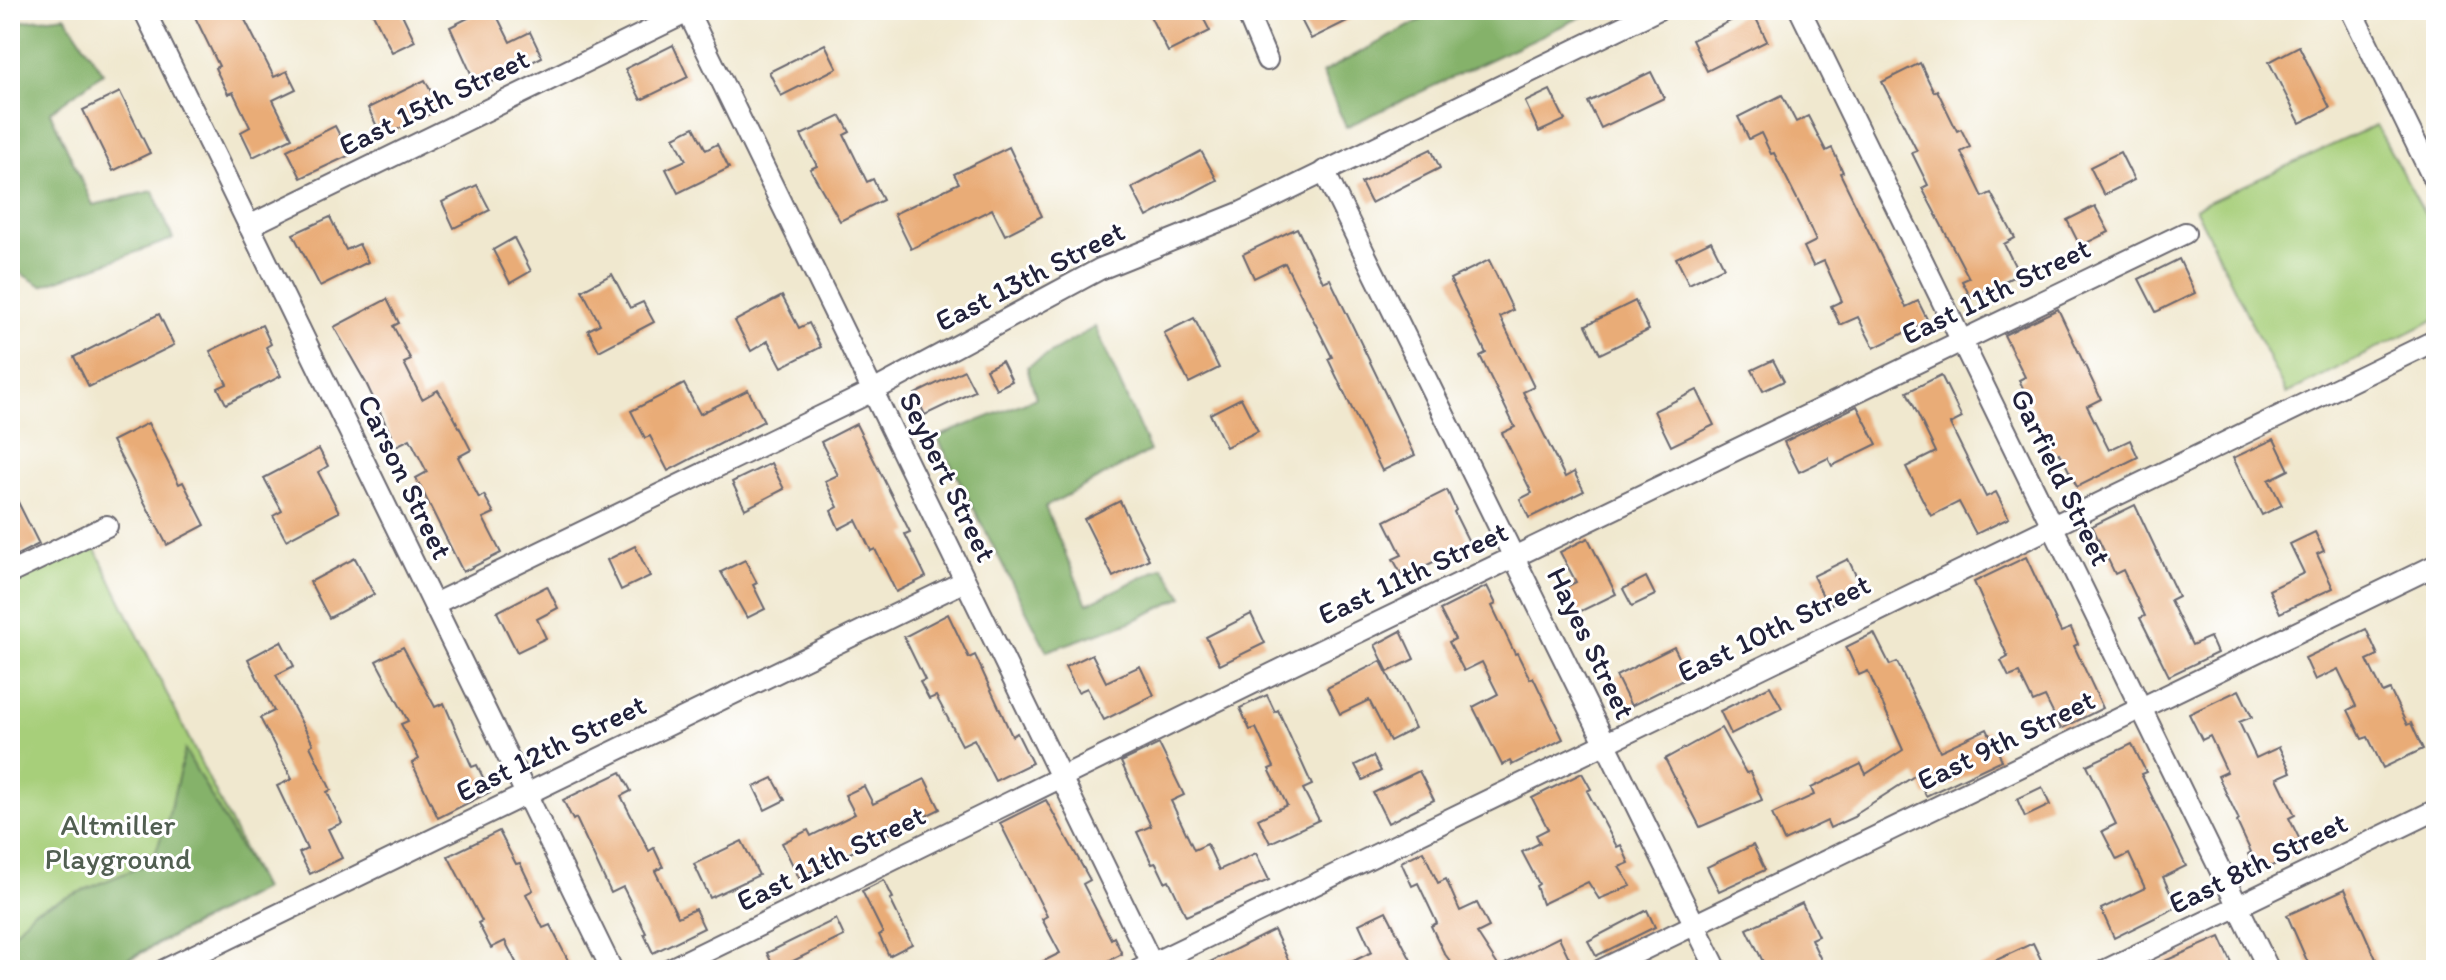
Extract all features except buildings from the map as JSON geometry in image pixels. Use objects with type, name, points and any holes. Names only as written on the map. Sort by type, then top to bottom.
[{"type":"street","name":"Carson Street","points":[[144,10],[612,970]]},
{"type":"street","points":[[1246,10],[1267,60]]},
{"type":"street","name":"East 13th Street","points":[[434,604],[873,391],[1100,269],[1242,212],[1657,10]]},
{"type":"street","name":"Garfield Street","points":[[1800,10],[2269,970]]},
{"type":"street","points":[[2351,10],[2436,184]]},
{"type":"street","name":"East 15th Street","points":[[249,226],[687,11]]},
{"type":"street","name":"Seybert Street","points":[[687,11],[1061,779],[1149,968]]},
{"type":"street","name":"Hayes Street","points":[[1324,171],[1717,970]]},
{"type":"street","name":"East 11th Street","points":[[668,970],[1284,668],[2185,233]]},
{"type":"street","name":"East 10th Street","points":[[1149,968],[2436,340]]},
{"type":"street","points":[[10,573],[107,526]]},
{"type":"street","name":"East 9th Street","points":[[1601,970],[2436,565]]},
{"type":"street","name":"East 12th Street","points":[[164,970],[965,581]]},
{"type":"street","name":"East 8th Street","points":[[2106,970],[2436,810]]},
{"type":"green space","points":[[1439,10],[1596,10],[1346,127],[1322,73]]},
{"type":"green space","points":[[65,16],[103,73],[50,112],[93,205],[153,191],[173,239],[42,286],[10,267],[10,23]]},
{"type":"green space","points":[[2376,125],[2436,234],[2436,319],[2286,394],[2195,208]]},
{"type":"green space","points":[[1095,327],[1150,451],[1045,507],[1087,604],[1163,567],[1183,597],[1133,621],[1047,651],[937,437],[1036,398],[1027,367]]},
{"type":"green space","name":"Altmiller Playground","points":[[93,544],[263,889],[109,970],[10,970],[10,585]]},
{"type":"green space","points":[[185,750],[263,889],[106,970],[10,970],[10,938],[33,911],[152,862],[168,818]]}]
